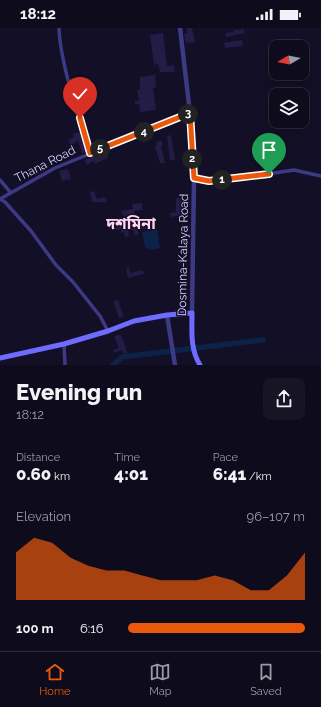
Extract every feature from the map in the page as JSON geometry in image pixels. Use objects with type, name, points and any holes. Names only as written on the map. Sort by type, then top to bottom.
[{"type":"main road","points":[[0,358],[64,344],[108,331],[134,321],[168,315],[192,313]]},
{"type":"main road","name":"Dosmina-Kalaya Road","points":[[192,313],[192,341],[195,356],[200,365]]},
{"type":"street","points":[[59,28],[59,37],[68,74],[90,153]]},
{"type":"street","name":"Dosmina-Kalaya Road","points":[[180,28],[190,113],[194,178],[192,313]]},
{"type":"street","name":"Thana Road","points":[[0,199],[55,168],[190,113]]},
{"type":"street","points":[[194,178],[209,181],[227,180],[294,170],[321,176]]},
{"type":"street","points":[[0,180],[11,193]]},
{"type":"street","points":[[0,199],[5,202],[31,231],[56,265],[73,282],[100,316],[108,331]]},
{"type":"street","points":[[168,315],[175,364]]},
{"type":"street","points":[[64,344],[65,365]]},
{"type":"water","points":[[157,229],[160,248],[152,250],[145,247],[142,232]]},
{"type":"building","points":[[187,28],[192,28],[195,42],[186,43],[184,34],[187,33]]},
{"type":"building","points":[[244,29],[245,33],[226,37],[225,33],[234,32],[233,30]]},
{"type":"building","points":[[163,33],[167,66],[174,65],[175,72],[160,72],[158,64],[154,65],[150,35]]},
{"type":"building","points":[[242,40],[243,46],[225,48],[224,43]]},
{"type":"building","points":[[155,75],[156,87],[153,88],[156,110],[140,112],[139,104],[135,104],[135,101],[139,100],[137,90],[140,90],[140,77]]},
{"type":"building","points":[[80,132],[87,151],[82,154],[78,141],[70,146],[68,140],[74,137],[73,134]]},
{"type":"building","points":[[171,135],[175,160],[170,160],[167,136]]},
{"type":"building","points":[[162,141],[161,146],[165,163],[160,163],[155,146],[157,146],[156,142]]},
{"type":"building","points":[[106,151],[108,158],[95,164],[94,161],[87,165],[84,160]]},
{"type":"building","points":[[68,169],[71,179],[62,181],[59,171]]},
{"type":"building","points":[[94,191],[97,199],[105,197],[107,202],[92,202],[90,192]]},
{"type":"building","points":[[176,198],[180,198],[181,200],[182,215],[171,217],[170,213],[176,212]]},
{"type":"building","points":[[142,203],[142,210],[134,211],[135,218],[125,220],[124,214],[122,215],[121,211],[133,209],[132,204]]},
{"type":"building","points":[[124,221],[125,229],[153,223],[154,226],[138,230],[138,235],[134,235],[134,230],[128,231],[129,236],[125,237],[124,232],[121,233],[121,229],[116,230],[115,227],[121,226],[121,222]]},
{"type":"building","points":[[129,267],[130,273],[143,270],[144,274],[128,278],[126,268]]},
{"type":"building","points":[[118,300],[124,317],[119,318],[113,301]]},
{"type":"building","points":[[121,335],[127,353],[124,354],[122,350],[114,353],[113,350],[119,348],[114,336]]},
{"type":"waterway","points":[[113,365],[122,357],[263,340]]},
{"type":"district","name":"দশমিনা","points":[[131,223]]},
{"type":"route","points":[[80,118],[90,153],[190,113],[194,178],[209,181],[269,174]]}]
